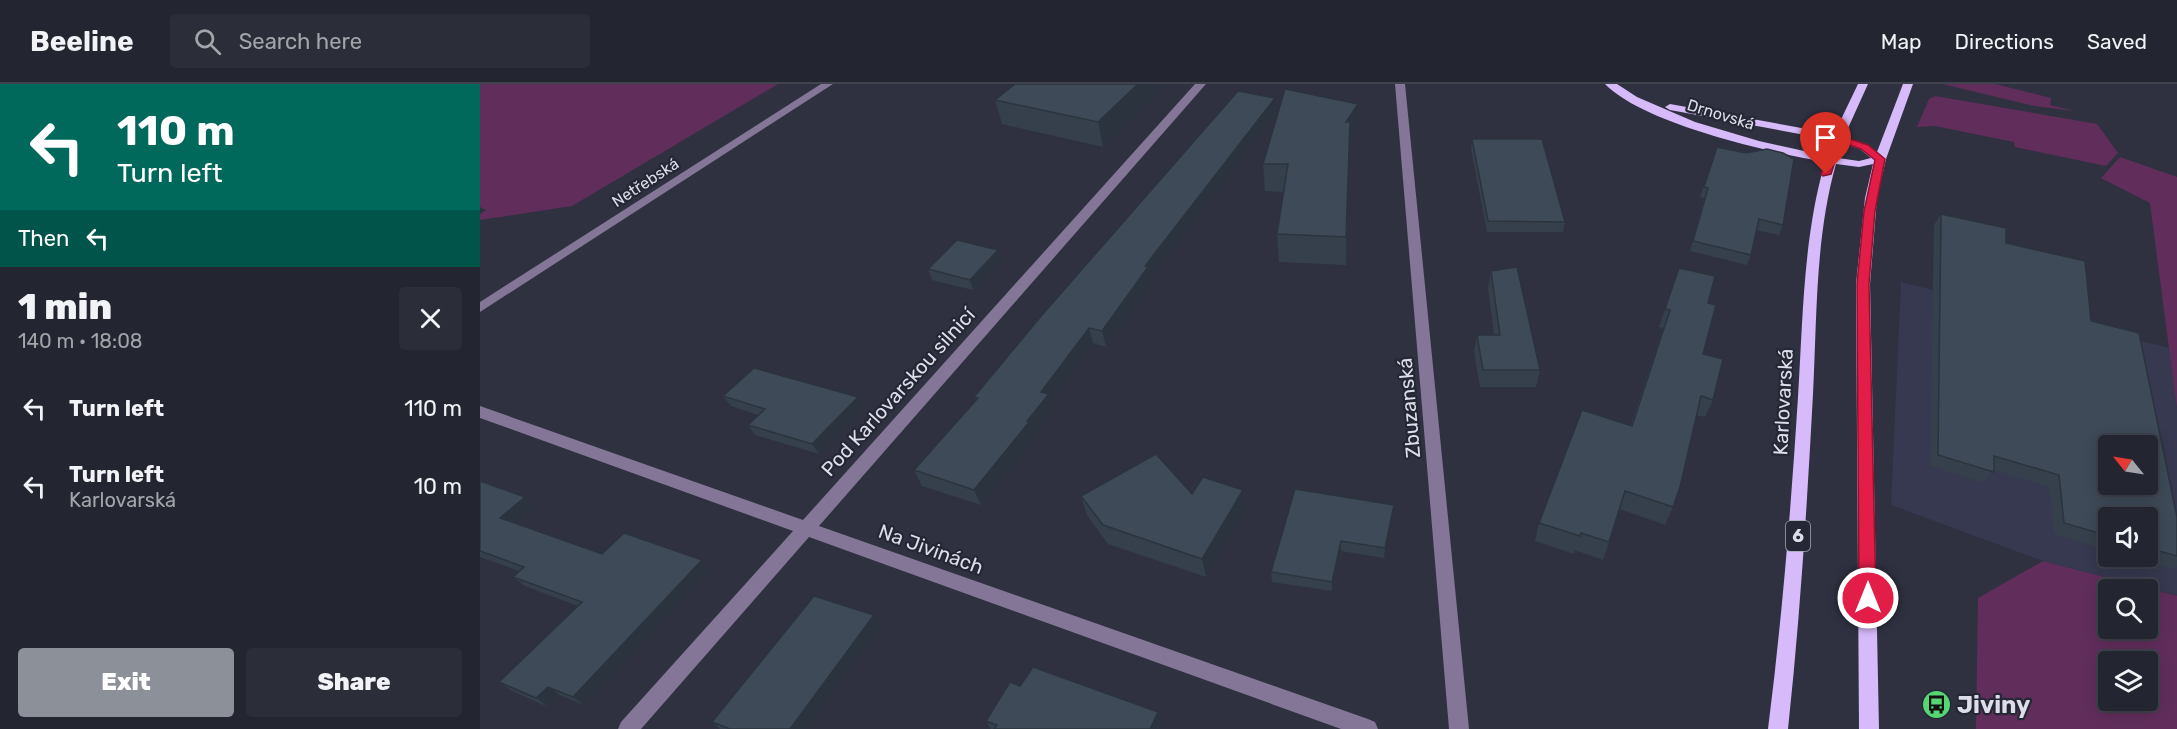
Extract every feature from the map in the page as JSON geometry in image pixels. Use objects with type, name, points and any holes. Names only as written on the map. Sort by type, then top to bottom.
[{"type":"main road","name":"Drnovská","points":[[1611,84],[1638,97],[1669,106],[1838,138],[1864,147],[1880,159]]},
{"type":"main road","name":"Drnovská","points":[[1611,84],[1634,100],[1677,118],[1761,144],[1830,160],[1859,164],[1880,159]]},
{"type":"main road","name":"Karlovarská","points":[[1778,729],[1798,526],[1812,261],[1823,188],[1830,160],[1852,101],[1863,84]]},
{"type":"main road","points":[[1869,729],[1863,284],[1870,204],[1880,159],[1908,84]]},
{"type":"street","name":"Netřebská","points":[[480,308],[828,84]]},
{"type":"street","name":"Pod Karlovarskou silnicí","points":[[628,729],[1201,84]]},
{"type":"street","name":"Zbuzanská","points":[[1400,84],[1459,729]]},
{"type":"street","name":"Na Jivinách","points":[[480,412],[1368,729]]},
{"type":"shaded area","points":[[480,84],[778,84],[572,206],[480,220],[480,214],[486,210],[480,207]]},
{"type":"shaded area","points":[[1943,84],[1995,84],[2051,98],[2050,105],[2075,111],[2034,106]]},
{"type":"shaded area","points":[[1935,96],[2097,124],[2118,153],[2106,166],[2015,147],[2014,142],[1935,126],[1917,127],[1929,99]]},
{"type":"shaded area","points":[[2120,157],[2177,177],[2177,409],[2150,203],[2101,178]]},
{"type":"shaded area","points":[[1901,282],[2170,348],[2177,409],[2177,596],[2158,591],[2158,579],[2112,579],[2043,561],[1891,505]]},
{"type":"shaded area","points":[[2043,561],[2112,579],[2098,579],[2098,639],[2158,639],[2158,591],[2177,596],[2177,729],[1976,729],[1978,598]]},
{"type":"building","points":[[1015,84],[1138,84],[1098,122],[995,100]]},
{"type":"building","points":[[1285,89],[1358,104],[1346,122],[1350,122],[1346,237],[1277,234],[1288,164],[1263,164]]},
{"type":"building","points":[[1238,91],[1275,98],[1145,266],[1148,267],[1102,331],[1089,328],[1041,392],[1049,394],[974,490],[914,470],[978,398],[974,397],[1042,315]]},
{"type":"building","points":[[1472,139],[1542,139],[1565,222],[1488,221]]},
{"type":"building","points":[[1717,147],[1746,153],[1767,149],[1783,153],[1794,159],[1783,225],[1759,219],[1751,255],[1693,241],[1708,188],[1704,187]]},
{"type":"building","points":[[1941,214],[2006,228],[2006,243],[2085,261],[2091,321],[2139,333],[2177,517],[2177,556],[2158,551],[2158,507],[2098,507],[2098,533],[2064,523],[2059,475],[1994,456],[1994,472],[1938,455]]},
{"type":"building","points":[[957,240],[998,250],[970,280],[928,269]]},
{"type":"building","points":[[1517,267],[1540,370],[1483,370],[1477,335],[1500,335],[1491,271]]},
{"type":"building","points":[[1679,268],[1715,276],[1708,303],[1716,305],[1703,354],[1723,359],[1713,400],[1701,396],[1680,487],[1673,507],[1625,491],[1609,542],[1581,533],[1580,536],[1539,523],[1582,410],[1632,426],[1670,310],[1665,309]]},
{"type":"building","points":[[754,368],[858,397],[812,444],[748,425],[765,409],[723,396]]},
{"type":"building","points":[[1156,454],[1192,494],[1203,477],[1243,490],[1202,559],[1103,525],[1081,496]]},
{"type":"building","points":[[480,481],[525,497],[500,518],[602,554],[624,533],[702,560],[573,697],[548,687],[536,698],[499,682],[582,602],[513,577],[524,567],[480,551]]},
{"type":"building","points":[[1295,489],[1394,505],[1385,548],[1341,541],[1332,582],[1271,572]]},
{"type":"building","points":[[814,596],[874,615],[790,729],[730,729],[712,722]]},
{"type":"building","points":[[1033,667],[1158,712],[1150,729],[994,729],[997,725],[986,721],[1010,682],[1020,686]]},
{"type":"place","name":"Jiviny","points":[[1936,705]]},
{"type":"route","points":[[1826,174],[1838,138],[1864,147],[1880,159],[1869,211],[1863,284],[1868,598]]}]
